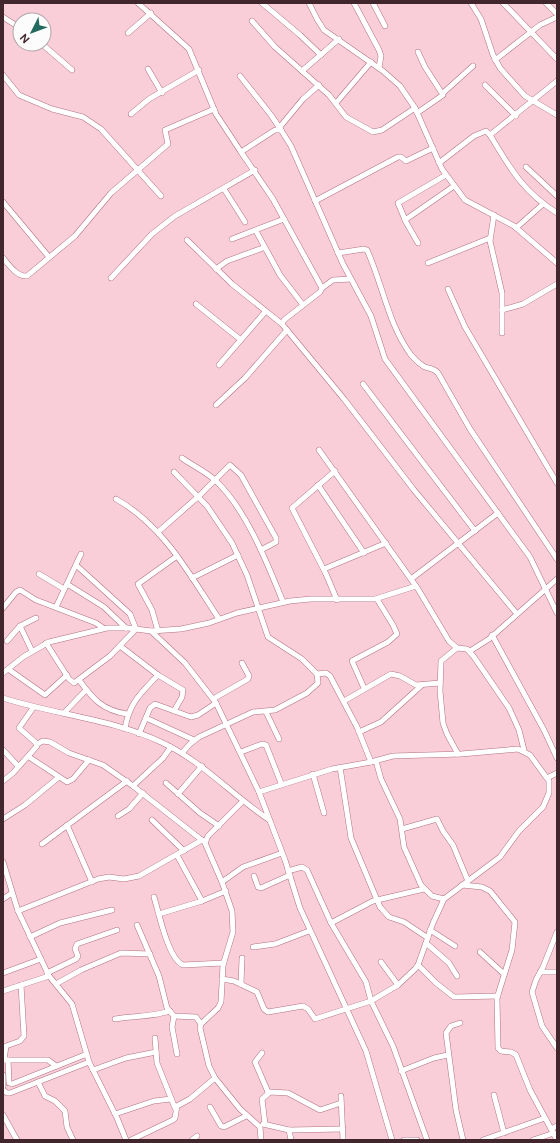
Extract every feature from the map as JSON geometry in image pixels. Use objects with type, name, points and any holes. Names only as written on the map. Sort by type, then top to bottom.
[{"type":"street","points":[[138,3],[151,13],[189,50],[199,70],[214,109],[241,152],[255,170],[322,288]]},
{"type":"street","points":[[262,3],[300,34],[321,55]]},
{"type":"street","points":[[309,3],[321,26],[379,68],[400,86],[416,110],[439,163],[446,175],[470,205],[494,215],[516,228],[557,263]]},
{"type":"street","points":[[354,3],[379,50],[381,56],[379,68]]},
{"type":"street","points":[[373,3],[385,26]]},
{"type":"street","points":[[471,3],[482,19],[495,60],[515,86],[533,102],[557,115]]},
{"type":"street","points":[[503,3],[557,59]]},
{"type":"street","points":[[546,3],[557,14]]},
{"type":"street","points":[[128,33],[151,13]]},
{"type":"street","points":[[3,17],[12,23]]},
{"type":"street","points":[[495,60],[531,32],[557,17]]},
{"type":"street","points":[[252,21],[275,48],[318,85],[336,103],[346,117],[374,133],[441,97],[443,93],[473,66]]},
{"type":"street","points":[[302,71],[339,39]]},
{"type":"street","points":[[51,52],[72,70]]},
{"type":"street","points":[[418,52],[425,67],[443,93]]},
{"type":"street","points":[[336,103],[371,62]]},
{"type":"street","points":[[148,69],[162,93]]},
{"type":"street","points":[[130,114],[149,99],[162,93],[199,70]]},
{"type":"street","points":[[3,75],[19,95],[52,108],[76,114],[92,122],[108,134],[161,196]]},
{"type":"street","points":[[240,76],[280,129],[290,146],[338,253],[370,316],[388,364],[530,557],[557,613]]},
{"type":"street","points":[[490,135],[516,116],[557,81]]},
{"type":"street","points":[[241,152],[245,152],[275,130],[280,129],[303,99],[318,85]]},
{"type":"street","points":[[485,85],[516,116]]},
{"type":"street","points":[[3,258],[22,277],[26,276],[75,236],[111,194],[168,144],[165,130],[214,109]]},
{"type":"street","points":[[439,163],[478,133],[486,131],[490,135],[511,170],[522,184],[542,205],[556,211]]},
{"type":"street","points":[[315,201],[398,158],[401,157],[406,160],[433,148]]},
{"type":"street","points":[[526,167],[557,196]]},
{"type":"street","points":[[111,278],[145,240],[182,211],[224,189],[255,170]]},
{"type":"street","points":[[418,243],[404,220],[398,202],[446,175]]},
{"type":"street","points":[[404,220],[454,186]]},
{"type":"street","points":[[224,189],[245,222]]},
{"type":"street","points":[[3,202],[50,257]]},
{"type":"street","points":[[516,228],[542,205]]},
{"type":"street","points":[[494,215],[490,238],[502,293],[502,333]]},
{"type":"street","points":[[232,239],[284,219]]},
{"type":"street","points":[[256,231],[280,276],[303,305]]},
{"type":"street","points":[[428,263],[490,238]]},
{"type":"street","points":[[187,240],[216,269],[265,312],[282,324],[344,399],[414,490],[517,614]]},
{"type":"street","points":[[216,269],[227,261],[252,254],[264,248]]},
{"type":"street","points":[[338,253],[364,249],[367,250],[383,292],[388,310],[400,338],[417,361],[425,367],[432,368],[438,373],[470,429],[557,559]]},
{"type":"street","points":[[282,324],[284,320],[333,280],[351,279]]},
{"type":"street","points":[[502,310],[523,304],[557,284]]},
{"type":"street","points":[[448,289],[465,328],[557,483]]},
{"type":"street","points":[[196,304],[241,340]]},
{"type":"street","points":[[219,365],[265,312]]},
{"type":"street","points":[[216,405],[245,378],[287,330]]},
{"type":"street","points":[[363,384],[475,531]]},
{"type":"street","points":[[319,450],[416,586],[449,641],[457,648],[470,651],[509,708],[519,730],[524,750]]},
{"type":"street","points":[[182,458],[214,479],[226,492],[243,517],[261,550],[283,602]]},
{"type":"street","points":[[158,532],[199,496],[214,479],[230,465],[241,475],[276,538],[276,542],[261,550]]},
{"type":"street","points":[[335,471],[292,508],[324,569],[338,600]]},
{"type":"street","points":[[174,472],[199,496],[207,506],[238,555],[259,608],[268,637],[302,659],[317,674],[318,683],[307,693],[275,710],[253,712],[194,740],[182,753]]},
{"type":"street","points":[[318,485],[364,553]]},
{"type":"street","points":[[116,499],[138,513],[158,532],[177,556],[218,620]]},
{"type":"street","points":[[411,579],[498,513]]},
{"type":"street","points":[[324,569],[386,543]]},
{"type":"street","points":[[56,607],[81,554]]},
{"type":"street","points":[[192,578],[238,555]]},
{"type":"street","points":[[158,631],[152,610],[138,584],[177,556]]},
{"type":"street","points":[[76,565],[130,614],[136,629]]},
{"type":"street","points":[[39,574],[65,586],[104,608],[126,628]]},
{"type":"street","points":[[470,651],[492,636],[557,579]]},
{"type":"street","points":[[3,673],[32,651],[46,643],[103,628],[126,628],[150,631],[181,629],[283,602],[311,599],[377,599],[416,586]]},
{"type":"street","points":[[3,608],[16,592],[20,590],[36,600],[96,622],[103,628]]},
{"type":"street","points":[[364,688],[352,661],[388,642],[396,634],[394,625],[377,599]]},
{"type":"street","points":[[6,641],[20,626],[36,618]]},
{"type":"street","points":[[20,626],[32,651]]},
{"type":"street","points":[[46,643],[71,682],[79,680],[110,656],[136,629]]},
{"type":"street","points":[[150,631],[185,663],[214,701],[228,724],[259,792],[309,931],[348,1010],[366,1051],[392,1140]]},
{"type":"street","points":[[492,636],[528,699],[557,758]]},
{"type":"street","points":[[120,646],[158,675],[183,690],[182,697],[174,711]]},
{"type":"street","points":[[457,648],[441,661],[440,683],[444,727],[458,754]]},
{"type":"street","points":[[139,734],[150,708],[155,704],[194,717],[214,701],[248,679],[249,676],[242,663]]},
{"type":"street","points":[[8,669],[45,695],[67,675]]},
{"type":"street","points":[[317,674],[328,674],[344,700],[400,819],[404,847],[424,889],[432,896],[444,899]]},
{"type":"street","points":[[344,700],[391,674],[400,676],[416,685],[440,683]]},
{"type":"street","points":[[125,729],[127,714],[136,699],[158,675]]},
{"type":"street","points":[[79,680],[95,701],[101,706],[127,714]]},
{"type":"street","points":[[359,732],[381,722],[422,685]]},
{"type":"street","points":[[64,713],[86,690]]},
{"type":"street","points":[[3,698],[33,708],[64,713],[125,729],[171,747],[202,766],[243,801],[269,819]]},
{"type":"street","points":[[33,708],[19,728],[37,744]]},
{"type":"street","points":[[266,712],[279,739]]},
{"type":"street","points":[[146,718],[194,740]]},
{"type":"street","points":[[3,781],[29,757],[37,744],[44,741],[50,742],[69,753],[103,765],[134,786],[203,841],[226,891],[232,911],[233,932],[224,963],[221,1002],[218,1008],[201,1024],[200,1028],[207,1060],[215,1078],[246,1116],[258,1124],[265,1124],[289,1130],[343,1129]]},
{"type":"street","points":[[241,752],[262,744],[266,745],[281,784]]},
{"type":"street","points":[[134,786],[163,758],[171,747]]},
{"type":"street","points":[[222,979],[241,984],[259,994],[264,1009],[268,1012],[303,1006],[308,1009],[315,1019],[348,1010],[371,1001],[398,985],[418,966],[430,930],[444,899],[500,857],[519,832],[543,806],[547,800],[550,786],[547,778],[530,755],[524,750],[518,749],[458,754],[402,755],[373,762],[340,767],[313,774],[259,792]]},
{"type":"street","points":[[3,750],[18,766]]},
{"type":"street","points":[[29,757],[67,782],[70,781],[89,760]]},
{"type":"street","points":[[178,794],[202,766]]},
{"type":"street","points":[[340,767],[351,838],[378,899],[380,907],[389,917],[404,922],[427,940],[449,963],[457,976]]},
{"type":"street","points":[[547,778],[557,773]]},
{"type":"street","points":[[313,774],[324,812]]},
{"type":"street","points":[[3,819],[25,805],[59,777]]},
{"type":"street","points":[[42,844],[127,781]]},
{"type":"street","points":[[166,783],[220,826]]},
{"type":"street","points":[[118,816],[129,809],[143,793]]},
{"type":"street","points":[[18,911],[110,876],[124,879],[139,876],[203,841],[220,826],[243,801]]},
{"type":"street","points":[[402,829],[437,819],[443,831],[454,845],[468,881]]},
{"type":"street","points":[[152,820],[184,851]]},
{"type":"street","points":[[67,825],[92,882]]},
{"type":"street","points":[[222,882],[243,867],[282,853]]},
{"type":"street","points":[[178,855],[202,901]]},
{"type":"street","points":[[3,862],[5,874],[18,911],[48,974],[72,1004],[89,1062],[116,1114],[126,1140]]},
{"type":"street","points":[[254,876],[258,887],[261,888],[302,867],[307,870],[331,922],[364,978],[371,1001],[393,1046],[427,1140]]},
{"type":"street","points":[[462,886],[482,887],[490,891],[515,922],[512,950],[498,996],[498,1048],[501,1051],[511,1052],[516,1055],[530,1090],[557,1140]]},
{"type":"street","points":[[331,922],[378,899],[424,889]]},
{"type":"street","points":[[159,914],[202,901],[226,891]]},
{"type":"street","points":[[3,899],[12,893]]},
{"type":"street","points":[[154,897],[172,953],[179,964],[224,963]]},
{"type":"street","points":[[30,938],[60,923],[112,910]]},
{"type":"street","points":[[137,924],[162,984],[170,1012],[174,1016],[196,1017],[201,1024]]},
{"type":"street","points":[[3,991],[48,974],[76,959],[78,956],[75,949],[77,944],[117,930]]},
{"type":"street","points":[[430,930],[455,946]]},
{"type":"street","points":[[253,947],[275,944],[309,931]]},
{"type":"street","points":[[557,932],[534,984],[532,992],[542,1026],[557,1048]]},
{"type":"street","points":[[480,952],[504,974]]},
{"type":"street","points":[[56,984],[80,970],[121,953],[150,954]]},
{"type":"street","points":[[241,984],[242,958]]},
{"type":"street","points":[[3,973],[41,959]]},
{"type":"street","points":[[381,962],[398,985]]},
{"type":"street","points":[[418,966],[454,997],[498,996]]},
{"type":"street","points":[[540,972],[557,972]]},
{"type":"street","points":[[6,1089],[4,1046],[23,1039],[24,1036],[21,985]]},
{"type":"street","points":[[116,1019],[128,1017],[148,1017],[170,1012]]},
{"type":"street","points":[[174,1016],[172,1027],[177,1054]]},
{"type":"street","points":[[460,1023],[446,1031],[456,1110],[463,1140]]},
{"type":"street","points":[[131,1140],[173,1120],[176,1115],[175,1108],[160,1070],[154,1038]]},
{"type":"street","points":[[93,1070],[126,1058],[156,1052]]},
{"type":"street","points":[[262,1053],[255,1062],[268,1092]]},
{"type":"street","points":[[6,1089],[56,1066],[87,1054]]},
{"type":"street","points":[[401,1070],[434,1058],[448,1055]]},
{"type":"street","points":[[5,1060],[48,1060],[56,1066]]},
{"type":"street","points":[[6,1089],[38,1082],[89,1062]]},
{"type":"street","points":[[3,1075],[6,1089]]},
{"type":"street","points":[[175,1108],[190,1099],[215,1078]]},
{"type":"street","points":[[38,1082],[45,1096],[55,1101],[65,1111],[67,1127],[73,1140]]},
{"type":"street","points":[[265,1124],[262,1098],[268,1092],[274,1091],[288,1093],[320,1110],[341,1103]]},
{"type":"street","points":[[494,1095],[504,1132]]},
{"type":"street","points":[[341,1096],[343,1140]]},
{"type":"street","points":[[116,1114],[154,1101],[171,1099]]},
{"type":"street","points":[[210,1107],[221,1126],[224,1127],[246,1116]]},
{"type":"street","points":[[3,1115],[17,1140]]},
{"type":"street","points":[[483,1140],[545,1118]]},
{"type":"street","points":[[258,1124],[260,1127],[261,1140]]},
{"type":"street","points":[[533,1140],[552,1131],[557,1126]]},
{"type":"street","points":[[289,1130],[291,1140]]},
{"type":"street","points":[[192,1140],[197,1136]]},
{"type":"street","points":[[404,1140],[417,1140]]}]
